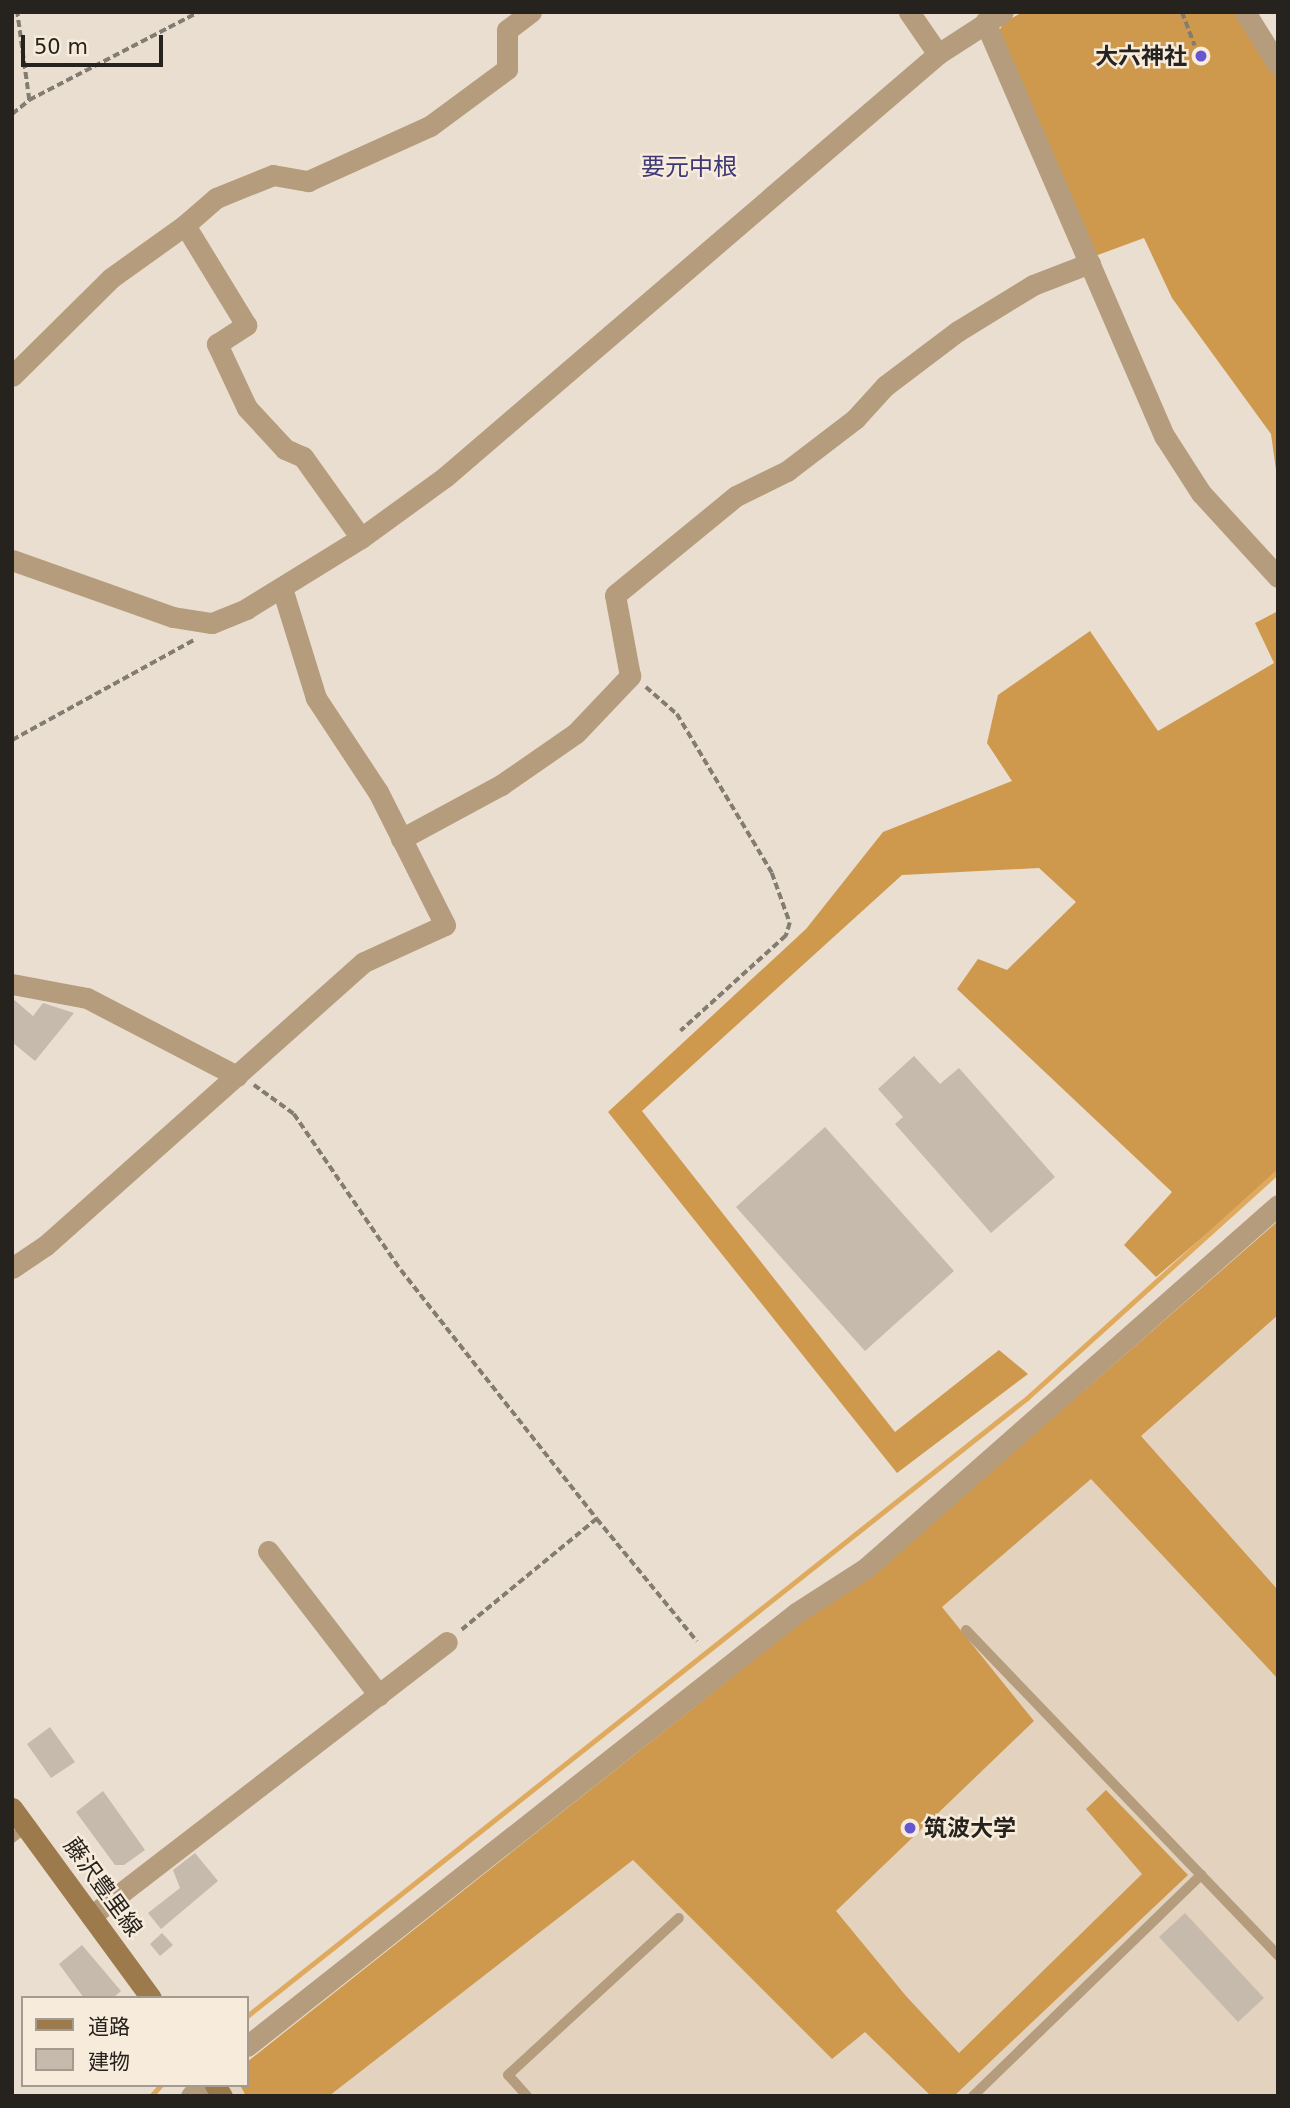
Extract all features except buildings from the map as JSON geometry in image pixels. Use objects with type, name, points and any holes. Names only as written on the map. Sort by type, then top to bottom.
[{"type":"main road","name":"藤沢豊里線","points":[[12,1808],[19,1833],[91,1916],[150,1996]]},
{"type":"street","points":[[12,376],[111,278],[185,225],[216,198],[273,175],[308,181],[430,126],[507,69],[507,30],[531,12]]},
{"type":"street","points":[[909,12],[938,54]]},
{"type":"street","points":[[1245,12],[1278,65]]},
{"type":"street","points":[[12,560],[212,623],[282,588],[361,538],[445,477],[938,54],[994,17],[1090,263],[1166,437],[1201,493],[1278,577]]},
{"type":"street","points":[[185,225],[246,325],[217,344],[247,408],[285,449],[303,457],[361,538]]},
{"type":"street","points":[[401,839],[501,785],[576,733],[630,676],[615,595],[736,496],[787,471],[855,419],[885,386],[958,331],[1033,285],[1090,263]]},
{"type":"street","points":[[12,1268],[45,1246],[364,962],[445,925],[378,792],[316,698],[282,588]]},
{"type":"street","points":[[12,984],[87,998],[237,1076]]},
{"type":"street","points":[[248,2045],[796,1614],[866,1569],[1278,1205]]},
{"type":"street","points":[[268,1551],[379,1695]]},
{"type":"street","points":[[91,1916],[447,1642]]},
{"type":"lane","points":[[966,1630],[1278,1955]]},
{"type":"lane","points":[[973,2096],[1201,1875]]},
{"type":"lane","points":[[527,2096],[508,2075],[679,1918]]},
{"type":"path","points":[[17,12],[29,100]]},
{"type":"path","points":[[12,114],[29,100],[199,12]]},
{"type":"path","points":[[1182,12],[1195,46]]},
{"type":"path","points":[[12,740],[193,641],[199,621]]},
{"type":"path","points":[[630,676],[677,715],[772,873],[790,923],[786,936],[681,1031]]},
{"type":"path","points":[[237,1076],[271,1093],[294,1114],[401,1270],[696,1641]]},
{"type":"path","points":[[447,1642],[597,1519]]},
{"type":"shaded area","points":[[1023,12],[1235,12],[1278,79],[1278,484],[1271,434],[1172,298],[1144,238],[1095,256],[998,33],[1004,22]]},
{"type":"shaded area","points":[[1278,611],[1278,1173],[1156,1277],[1124,1245],[1172,1192],[957,989],[978,959],[1007,970],[1076,902],[1039,868],[902,875],[642,1111],[895,1432],[999,1350],[1028,1374],[897,1473],[608,1112],[806,929],[883,832],[1012,781],[987,743],[998,695],[1090,631],[1158,731],[1274,663],[1255,623]]},
{"type":"shaded area","name":"筑波大学","points":[[1278,1221],[1278,2096],[209,2096],[218,2087],[248,2087],[248,2061],[803,1621],[882,1567]]},
{"type":"shaded area","points":[[1278,1221],[1278,1315],[1141,1436],[1278,1590],[1278,1679],[1091,1479],[942,1607],[1034,1721],[836,1911],[906,1996],[959,2053],[1142,1874],[1086,1809],[1106,1790],[1188,1875],[954,2096],[931,2096],[865,2032],[832,2059],[633,1860],[329,2096],[246,2096],[241,2087],[248,2087],[248,2061],[803,1621],[882,1567]]},
{"type":"waterway","points":[[248,2015],[1027,1398],[1278,1171]]},
{"type":"waterway","points":[[151,2096],[159,2087]]},
{"type":"place","name":"大六神社","points":[[1201,56]]},
{"type":"place","name":"筑波大学","points":[[910,1828]]},
{"type":"district","name":"要元中根","points":[[689,168]]}]
